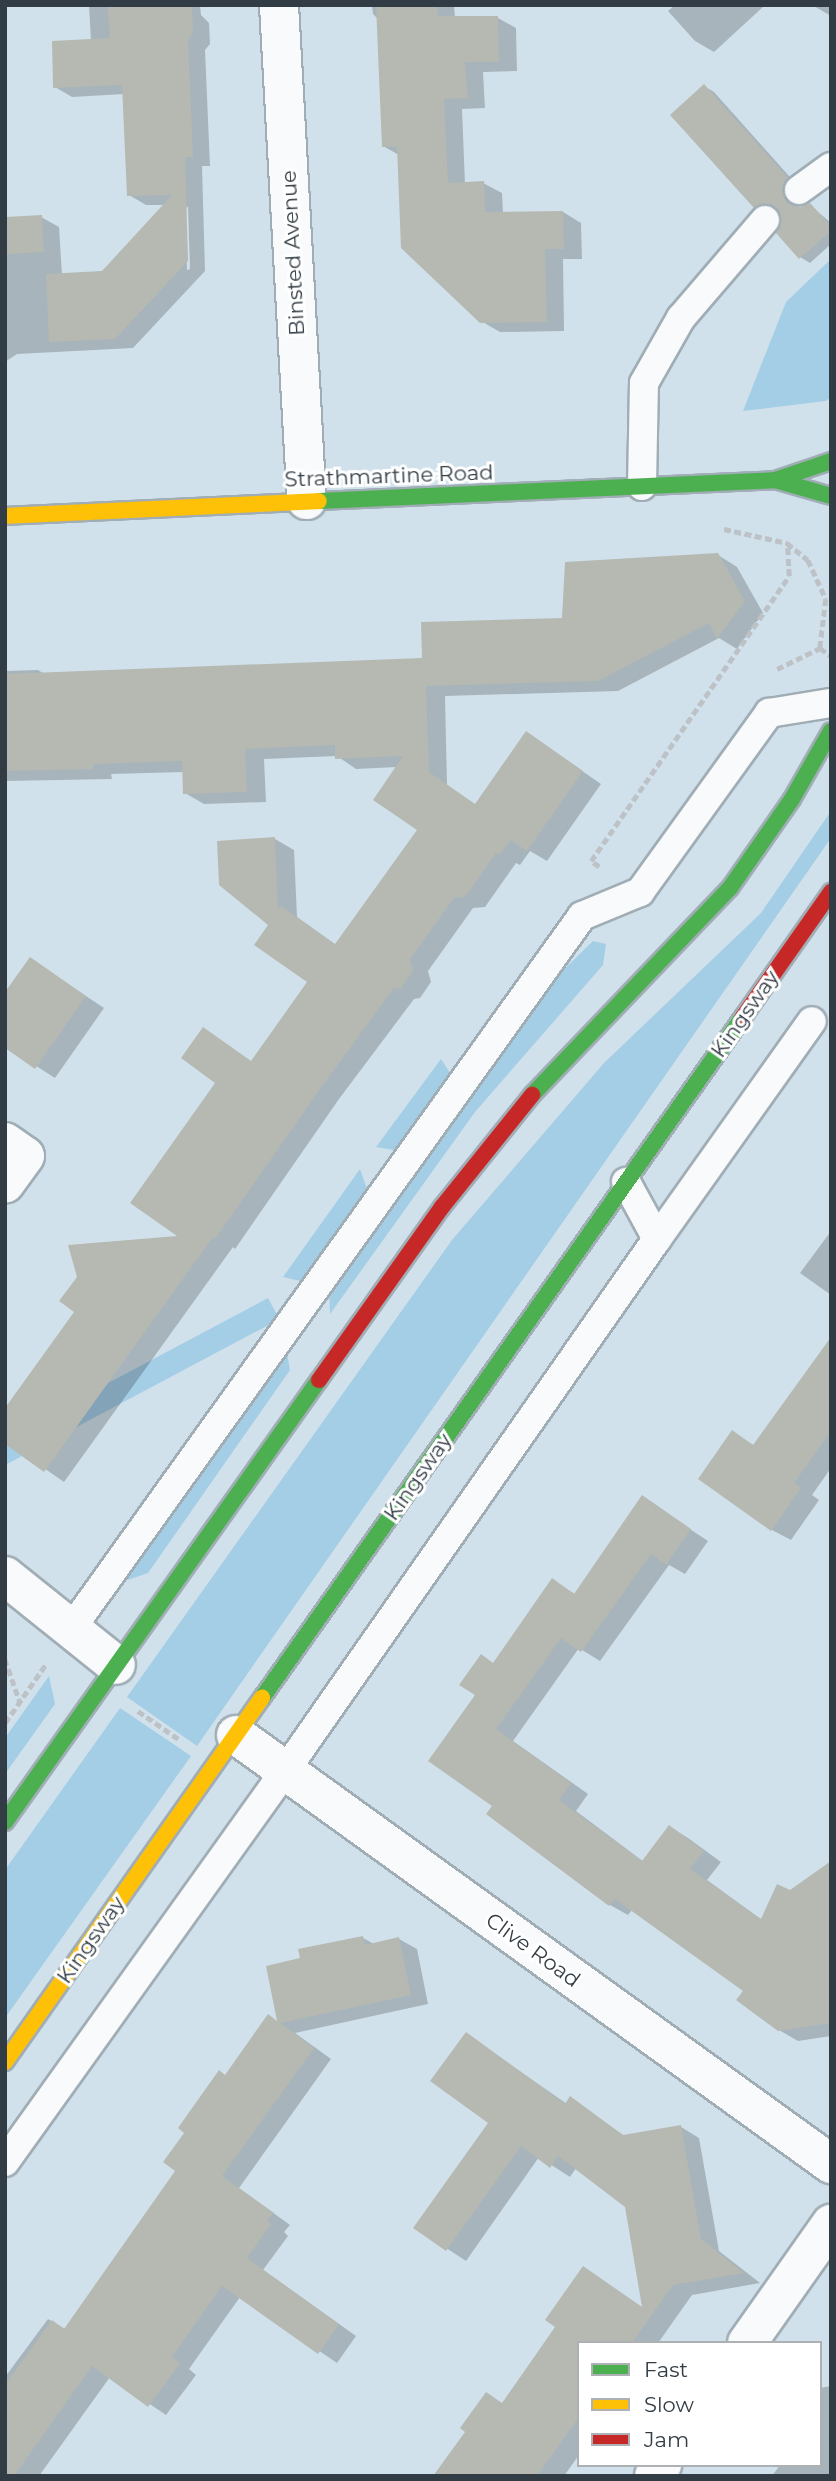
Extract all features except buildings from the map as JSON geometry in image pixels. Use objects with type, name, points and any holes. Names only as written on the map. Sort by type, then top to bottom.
[{"type":"main road","name":"Strathmartine Road","points":[[5,516],[775,480],[831,461]]},
{"type":"main road","name":"Strathmartine Road","points":[[775,480],[831,496]]},
{"type":"main road","points":[[5,1822],[442,1207],[548,1074],[730,888],[792,799],[831,731]]},
{"type":"main road","name":"Kingsway","points":[[5,2062],[831,892]]},
{"type":"street","name":"Binsted Avenue","points":[[279,5],[307,500]]},
{"type":"street","points":[[5,1142],[25,1156],[5,1184]]},
{"type":"street","points":[[5,1576],[71,1629],[108,1676]]},
{"type":"street","name":"Clive Road","points":[[225,1750],[285,1771],[831,2164]]},
{"type":"street","points":[[748,2341],[831,2224]]},
{"type":"lane","points":[[799,190],[831,167]]},
{"type":"lane","points":[[642,486],[644,383],[681,318],[765,220]]},
{"type":"lane","points":[[71,1629],[582,916],[640,892],[769,713],[831,703]]},
{"type":"lane","points":[[5,2162],[285,1771],[812,1021]]},
{"type":"lane","points":[[626,1182],[657,1238]]},
{"type":"path","points":[[606,871],[591,861],[789,576],[787,543],[808,560],[825,599],[820,648]]},
{"type":"path","points":[[820,648],[831,656]]},
{"type":"path","points":[[770,672],[820,648]]},
{"type":"path","points":[[5,1723],[71,1629]]},
{"type":"path","points":[[5,1659],[20,1702]]},
{"type":"path","points":[[108,1676],[225,1750]]},
{"type":"shaded area","points":[[831,259],[831,397],[826,401],[743,411],[786,302]]},
{"type":"shaded area","points":[[831,811],[831,838],[197,1746],[127,1697],[452,1240],[604,1063],[761,913]]},
{"type":"shaded area","points":[[593,941],[606,944],[603,965],[475,1112],[330,1314],[329,1286],[541,992]]},
{"type":"shaded area","points":[[441,1059],[452,1076],[400,1151],[376,1147]]},
{"type":"shaded area","points":[[360,1169],[369,1195],[305,1282],[283,1277]]},
{"type":"shaded area","points":[[268,1298],[279,1319],[5,1465],[5,1438]]},
{"type":"shaded area","points":[[286,1348],[290,1370],[148,1573],[116,1584]]},
{"type":"shaded area","points":[[49,1676],[55,1704],[5,1774],[5,1738]]},
{"type":"shaded area","points":[[120,1708],[191,1756],[5,2018],[5,1870]]},
{"type":"traffic: fast","points":[[319,501],[775,480],[831,461]]},
{"type":"traffic: fast","points":[[775,480],[831,496]]},
{"type":"traffic: fast","points":[[532,1095],[730,888],[792,799],[831,731]]},
{"type":"traffic: fast","points":[[262,1698],[743,1017]]},
{"type":"traffic: fast","points":[[5,1822],[319,1380]]},
{"type":"traffic: slow","points":[[5,516],[319,501]]},
{"type":"traffic: slow","points":[[5,2062],[262,1698]]},
{"type":"traffic: jam","points":[[743,1017],[831,892]]},
{"type":"traffic: jam","points":[[319,1380],[442,1207],[532,1095]]}]
